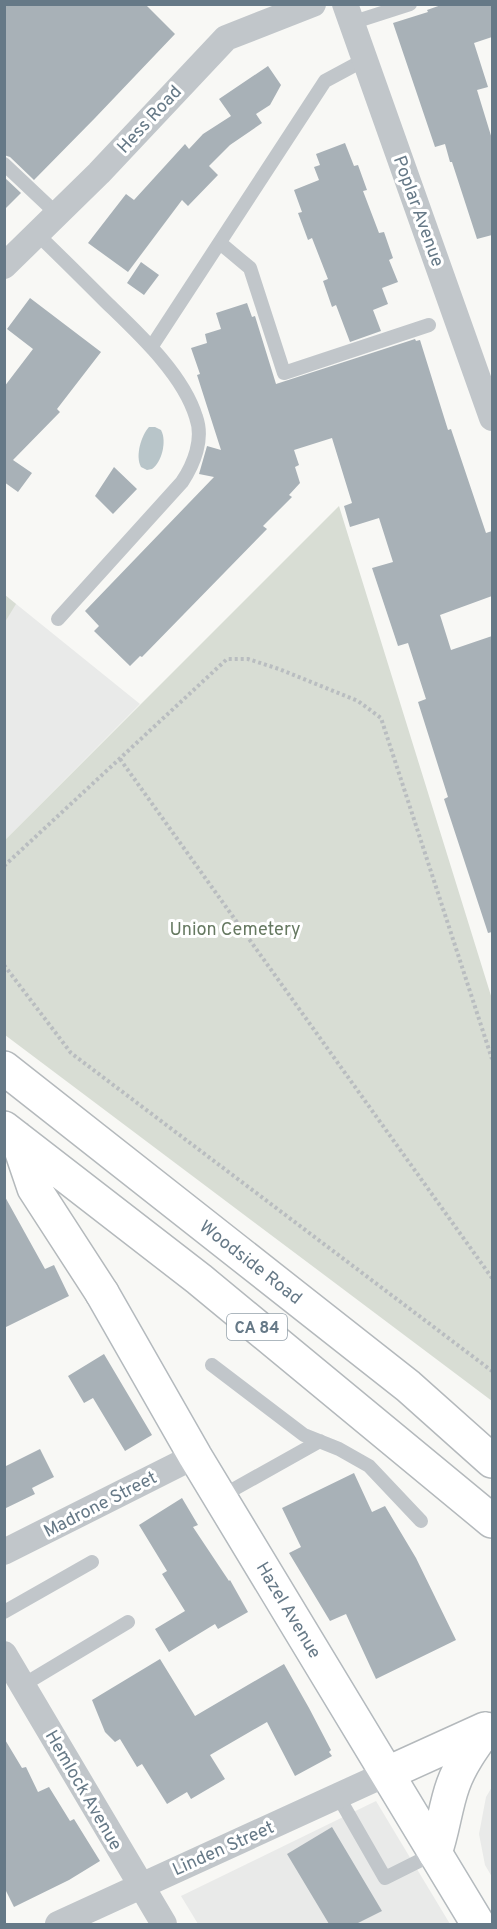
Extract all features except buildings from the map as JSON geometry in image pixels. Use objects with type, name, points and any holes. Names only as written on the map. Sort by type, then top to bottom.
[{"type":"main road","name":"Woodside Road","points":[[4,1068],[408,1386],[492,1461]]},
{"type":"main road","name":"Hazel Avenue","points":[[11,1133],[34,1188],[102,1293],[195,1456],[478,1924]]},
{"type":"main road","name":"CA 84","points":[[11,1133],[199,1279],[492,1521]]},
{"type":"main road","points":[[408,1386],[492,1444]]},
{"type":"main road","points":[[388,1773],[489,1727]]},
{"type":"main road","points":[[435,1853],[453,1786],[467,1756],[489,1727]]},
{"type":"street","name":"Hess Road","points":[[6,262],[57,214],[226,38],[313,4]]},
{"type":"street","name":"Poplar Avenue","points":[[348,14],[492,418]]},
{"type":"street","name":"Madrone Street","points":[[4,1552],[195,1456]]},
{"type":"street","name":"Hemlock Avenue","points":[[4,1654],[164,1924]]},
{"type":"street","name":"Linden Street","points":[[58,1924],[388,1773]]},
{"type":"lane","points":[[348,14],[410,4]]},
{"type":"lane","points":[[152,346],[325,81],[364,60]]},
{"type":"lane","points":[[4,164],[57,214]]},
{"type":"lane","points":[[37,234],[152,346],[183,390],[196,417],[199,430],[192,467],[171,496],[58,619]]},
{"type":"lane","points":[[220,243],[250,268],[284,373],[429,325]]},
{"type":"lane","points":[[212,1365],[304,1435],[339,1449],[369,1466],[421,1521]]},
{"type":"lane","points":[[220,1497],[320,1441]]},
{"type":"lane","points":[[4,1612],[92,1562]]},
{"type":"lane","points":[[23,1685],[128,1622]]},
{"type":"lane","points":[[338,1796],[385,1878],[435,1853]]},
{"type":"path","points":[[4,867],[227,659],[248,658],[358,700],[381,718],[492,1059]]},
{"type":"path","points":[[120,759],[492,1278]]},
{"type":"path","points":[[4,965],[71,1053],[492,1371]]},
{"type":"shaded area","points":[[149,427],[161,430],[164,440],[161,456],[156,466],[147,470],[141,467],[139,452],[141,441]]},
{"type":"shaded area","points":[[5,595],[140,704],[5,840]]},
{"type":"shaded area","points":[[492,1787],[492,1877],[485,1865],[479,1834],[486,1797]]},
{"type":"shaded area","points":[[376,1801],[450,1924],[198,1924],[181,1896]]},
{"type":"green space","name":"Union Cemetery","points":[[339,506],[492,999],[492,1401],[5,1035],[5,840]]},
{"type":"green space","points":[[5,595],[16,604],[5,622]]}]
